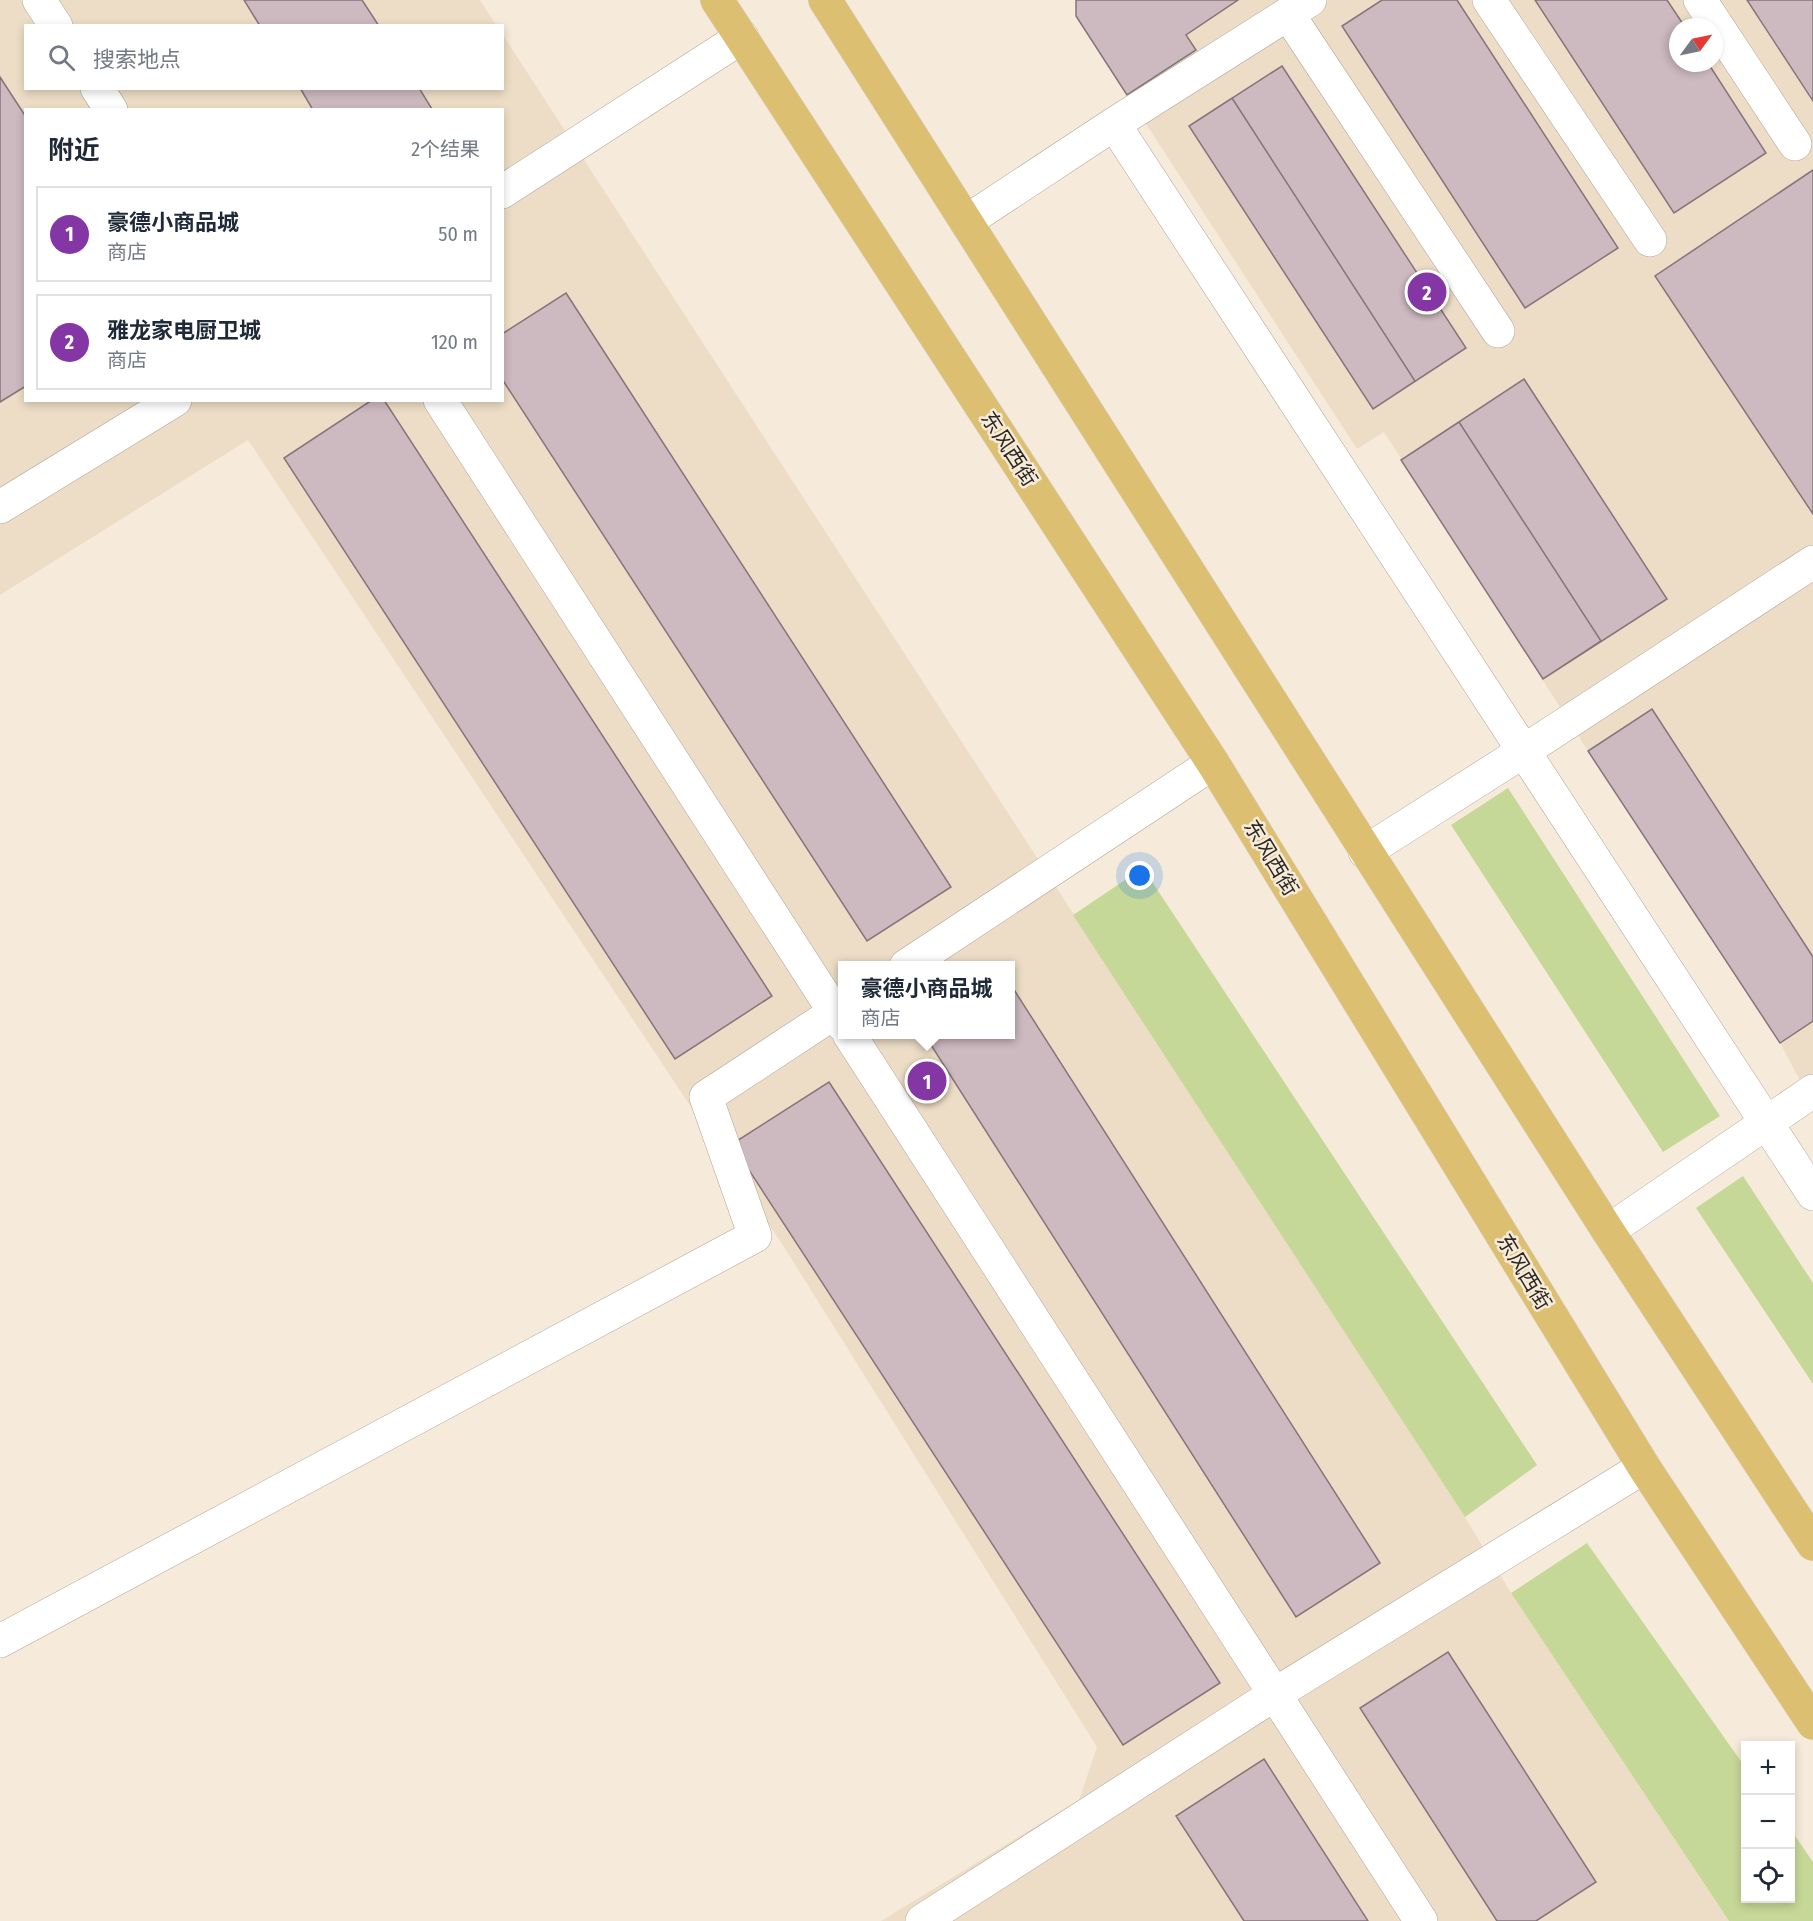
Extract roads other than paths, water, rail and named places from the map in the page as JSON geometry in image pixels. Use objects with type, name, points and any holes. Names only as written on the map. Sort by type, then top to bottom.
[{"type":"main road","name":"东风西街","points":[[717,0],[1213,763],[1644,1467],[1813,1723]]},
{"type":"main road","points":[[825,0],[1365,852],[1608,1231],[1813,1544]]},
{"type":"street","points":[[39,0],[55,24]]},
{"type":"street","points":[[1489,0],[1650,240]]},
{"type":"street","points":[[1700,0],[1795,144]]},
{"type":"street","points":[[967,221],[1114,124],[1299,7],[1498,331]]},
{"type":"street","points":[[504,191],[742,37]]},
{"type":"street","points":[[98,90],[110,108]]},
{"type":"street","points":[[1114,124],[1813,1194]]},
{"type":"street","points":[[0,507],[172,402]]},
{"type":"street","points":[[441,402],[838,1012]]},
{"type":"street","points":[[1365,852],[1813,562]]},
{"type":"street","points":[[914,961],[1213,763]]},
{"type":"street","points":[[0,1641],[755,1236],[706,1097],[838,1023]]},
{"type":"street","points":[[855,1039],[1421,1921]]},
{"type":"street","points":[[1608,1231],[1813,1091]]},
{"type":"street","points":[[922,1921],[1275,1694],[1644,1467]]},
{"type":"place","name":"雅龙家电厨卫城","points":[[1427,292]]},
{"type":"place","name":"豪德小商品城","points":[[927,1081]]}]
